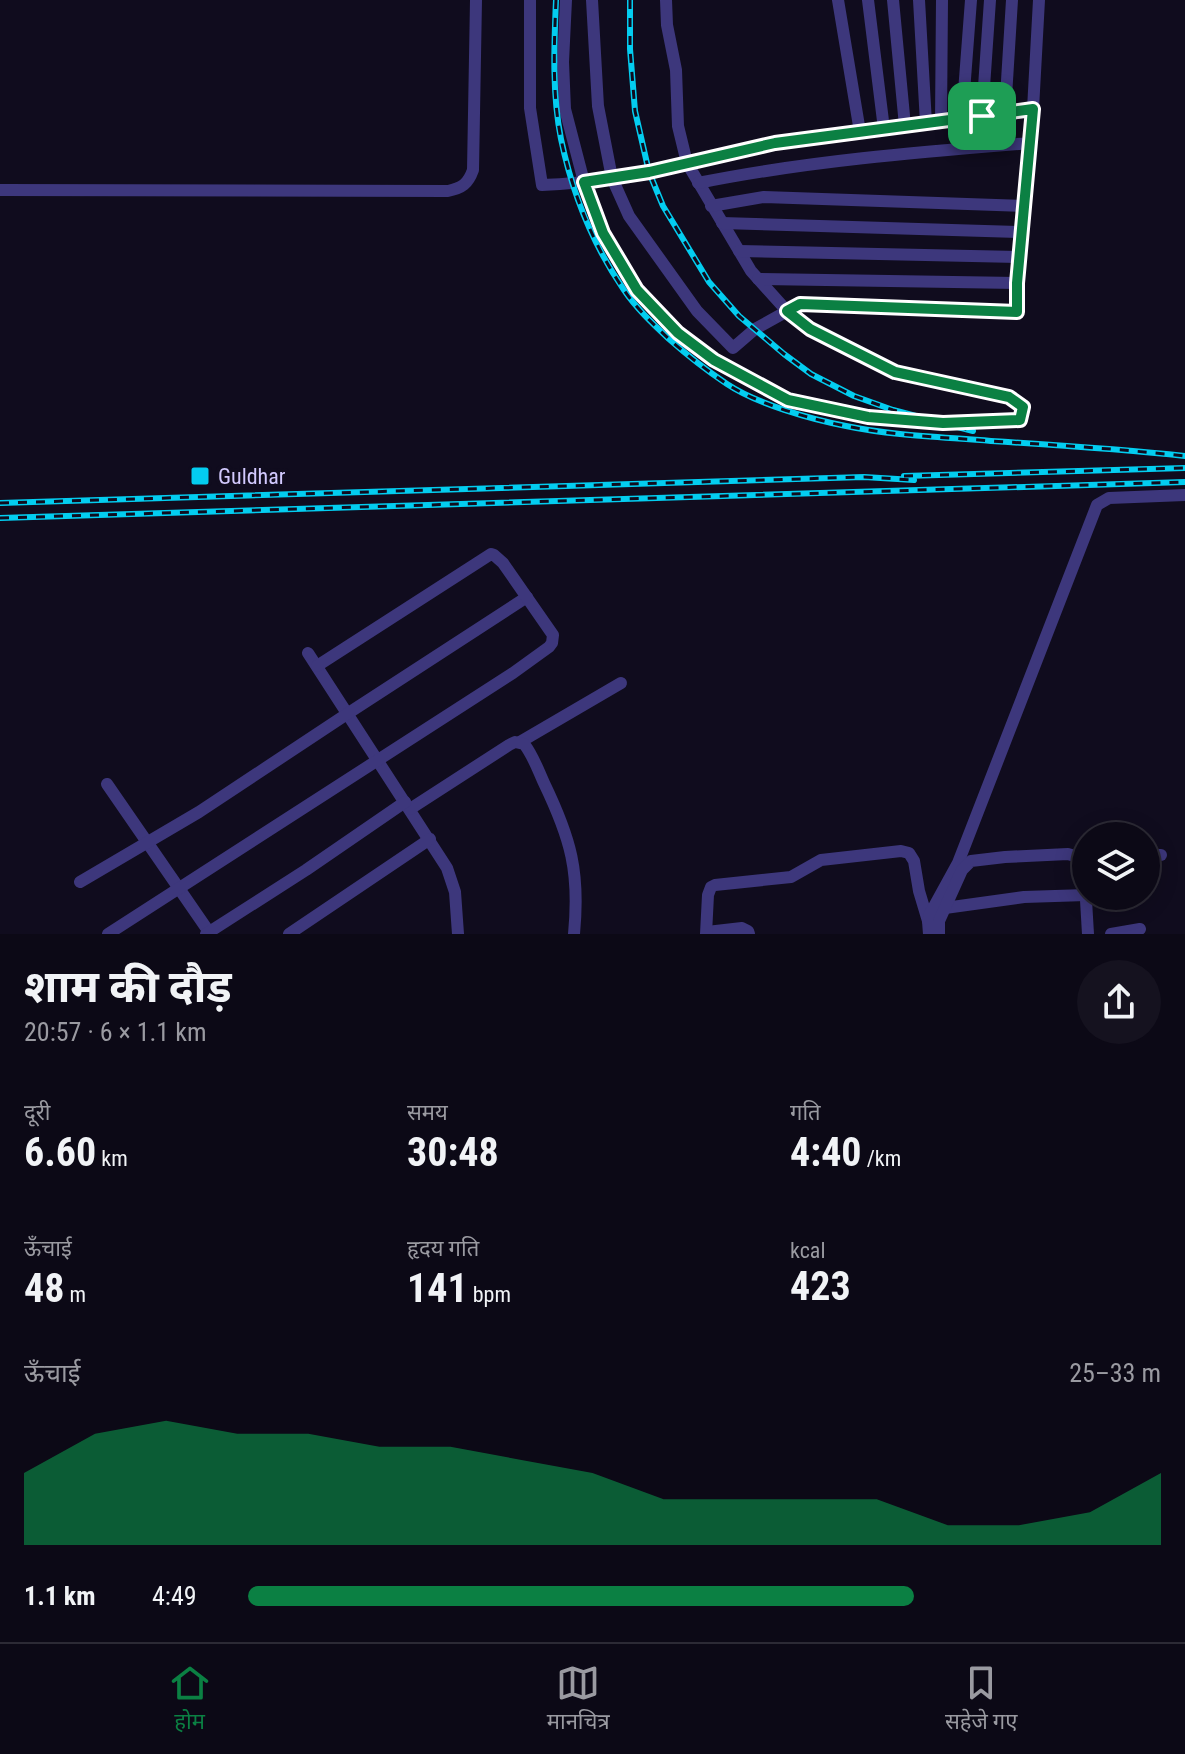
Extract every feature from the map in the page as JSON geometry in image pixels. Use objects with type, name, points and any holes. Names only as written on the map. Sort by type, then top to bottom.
[{"type":"street","points":[[0,190],[448,191],[461,188],[469,181],[473,170],[476,0]]},
{"type":"street","points":[[530,0],[530,108],[542,185],[612,178],[775,143],[1033,109]]},
{"type":"street","points":[[566,0],[563,62],[565,109],[584,182],[603,233],[637,290],[678,333],[714,360],[788,400],[868,417],[943,423],[1020,420],[1023,407],[1009,397],[895,372],[810,329],[787,311],[758,279],[687,163],[678,126],[676,70],[667,25],[666,0]]},
{"type":"street","points":[[592,0],[598,106],[612,178],[629,216],[697,311],[733,348],[755,329],[800,304],[1017,312],[1039,0]]},
{"type":"street","points":[[838,0],[860,132]]},
{"type":"street","points":[[868,0],[884,129]]},
{"type":"street","points":[[893,0],[905,126]]},
{"type":"street","points":[[919,0],[926,123]]},
{"type":"street","points":[[941,121],[942,0]]},
{"type":"street","points":[[962,118],[971,0]]},
{"type":"street","points":[[982,116],[990,0]]},
{"type":"street","points":[[1005,113],[1012,0]]},
{"type":"street","points":[[698,183],[741,174],[876,156],[1030,143]]},
{"type":"street","points":[[711,206],[764,197],[1024,206]]},
{"type":"street","points":[[722,223],[1022,232]]},
{"type":"street","points":[[739,251],[1019,257]]},
{"type":"street","points":[[758,279],[1017,283]]},
{"type":"street","points":[[929,927],[958,863],[1097,505],[1109,498],[1185,495]]},
{"type":"street","points":[[108,934],[513,673],[552,643],[553,635],[503,563],[491,554],[317,666]]},
{"type":"street","points":[[80,882],[236,788],[527,597]]},
{"type":"street","points":[[308,653],[430,839],[452,880],[458,934]]},
{"type":"street","points":[[107,784],[208,933],[408,806],[621,683]]},
{"type":"street","points":[[520,742],[527,747],[570,844],[576,891],[574,934]]},
{"type":"street","points":[[297,932],[430,839]]},
{"type":"street","points":[[749,934],[742,928],[706,933],[711,887],[791,877],[821,860],[901,851],[909,853],[914,861],[929,927]]},
{"type":"street","points":[[939,934],[939,921],[962,870],[971,861],[1072,855]]},
{"type":"street","points":[[945,908],[1010,898],[1072,896]]},
{"type":"street","points":[[1087,910],[1088,934]]},
{"type":"street","points":[[1111,934],[1140,929]]},
{"type":"railway","points":[[556,0],[554,70],[558,122],[571,179],[585,218],[613,273],[634,303],[669,339],[712,373],[739,391],[784,410],[864,429],[918,436],[1185,456]]},
{"type":"railway","points":[[630,0],[635,111],[649,172],[663,206],[709,282],[739,316],[811,374],[854,396],[893,410],[973,431]]},
{"type":"railway","points":[[904,476],[1185,468]]},
{"type":"railway","points":[[0,503],[864,477],[914,480]]},
{"type":"railway","points":[[0,518],[1185,482]]},
{"type":"place","name":"Guldhar","points":[[200,476]]},
{"type":"route","points":[[1033,109],[1017,312],[800,304],[787,311],[810,329],[895,372],[1009,397],[1023,407],[1020,420],[943,423],[868,417],[788,400],[714,360],[678,333],[637,290],[603,233],[584,182],[649,172],[775,143],[982,116],[1033,109]]}]
